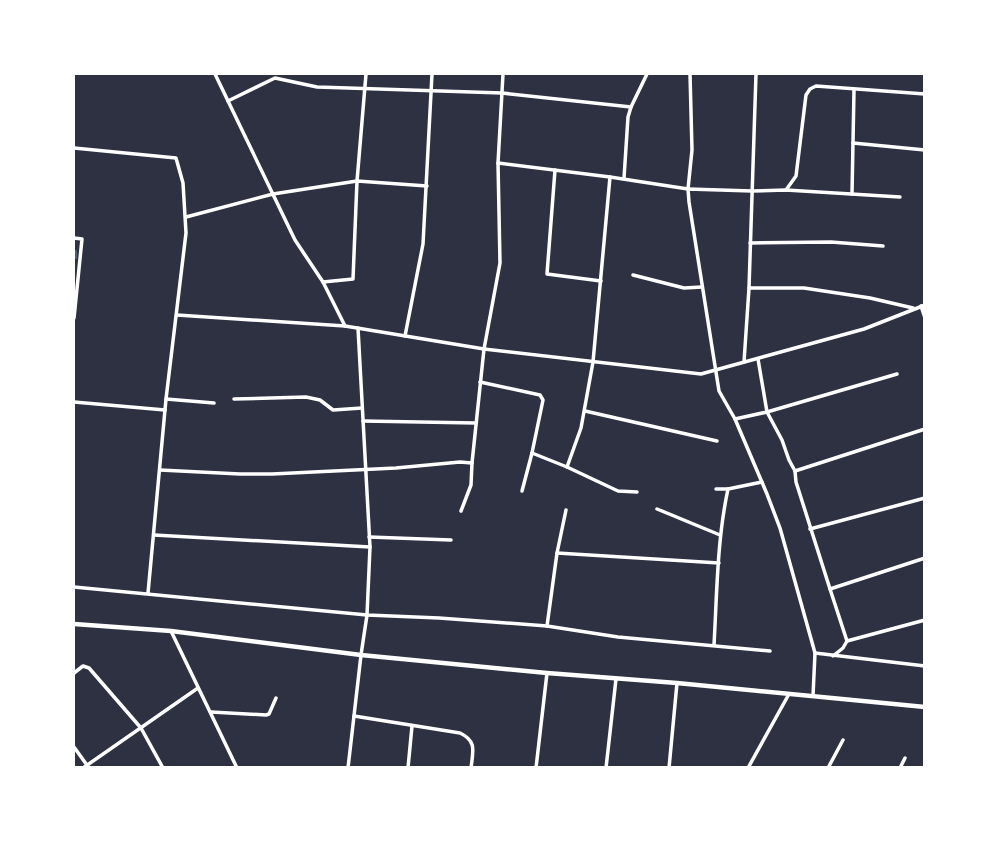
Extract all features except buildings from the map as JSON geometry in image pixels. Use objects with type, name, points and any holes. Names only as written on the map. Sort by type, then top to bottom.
[{"type":"main road","points":[[74,624],[171,631],[547,673],[677,682],[925,707]]},
{"type":"street","points":[[215,74],[295,240],[323,282],[345,326]]},
{"type":"street","points":[[323,282],[353,279],[357,181],[366,74]]},
{"type":"street","points":[[405,336],[423,244],[432,74]]},
{"type":"street","points":[[461,511],[471,485],[484,349],[500,263],[498,163],[503,74]]},
{"type":"street","points":[[624,178],[628,117],[647,74]]},
{"type":"street","points":[[690,74],[692,150],[689,202],[715,371],[720,396],[735,419],[780,528],[815,653],[813,695]]},
{"type":"street","points":[[744,362],[749,288],[755,74]]},
{"type":"street","points":[[228,101],[276,76],[317,87],[502,93],[631,107]]},
{"type":"street","points":[[786,190],[796,176],[806,95],[810,89],[816,86],[925,94]]},
{"type":"street","points":[[852,194],[854,90]]},
{"type":"street","points":[[853,143],[925,150]]},
{"type":"street","points":[[74,148],[176,158],[183,183],[186,247],[166,399],[148,593]]},
{"type":"street","points":[[498,163],[688,188],[786,190],[900,197]]},
{"type":"street","points":[[555,170],[547,274],[600,281]]},
{"type":"street","points":[[567,467],[581,428],[593,362],[610,177]]},
{"type":"street","points":[[186,218],[273,194],[357,181],[426,186]]},
{"type":"street","points":[[74,239],[82,239],[74,318]]},
{"type":"street","points":[[750,243],[831,242],[883,246]]},
{"type":"street","points":[[634,275],[684,288],[702,287]]},
{"type":"street","points":[[749,288],[804,288],[870,298],[914,309]]},
{"type":"street","points":[[177,315],[345,326],[484,349],[693,374],[715,371],[864,329],[923,305],[925,317]]},
{"type":"street","points":[[348,768],[367,615],[370,547],[358,328]]},
{"type":"street","points":[[757,358],[767,412],[796,471],[796,482],[846,641],[843,648],[833,656]]},
{"type":"street","points":[[735,419],[897,374]]},
{"type":"street","points":[[480,382],[542,397],[522,491]]},
{"type":"street","points":[[234,399],[306,397],[320,400],[333,410],[362,408]]},
{"type":"street","points":[[166,399],[214,403]]},
{"type":"street","points":[[74,401],[165,410]]},
{"type":"street","points":[[585,411],[717,441]]},
{"type":"street","points":[[363,421],[476,422]]},
{"type":"street","points":[[796,471],[925,429]]},
{"type":"street","points":[[532,453],[612,488],[637,492]]},
{"type":"street","points":[[160,470],[261,474],[472,463]]},
{"type":"street","points":[[716,489],[762,482]]},
{"type":"street","points":[[713,645],[723,514],[728,489]]},
{"type":"street","points":[[810,529],[925,498]]},
{"type":"street","points":[[657,509],[721,535]]},
{"type":"street","points":[[547,626],[566,510]]},
{"type":"street","points":[[153,535],[370,547]]},
{"type":"street","points":[[369,537],[451,540]]},
{"type":"street","points":[[557,553],[719,563]]},
{"type":"street","points":[[830,589],[925,558]]},
{"type":"street","points":[[74,587],[367,615],[547,626],[618,637],[769,651]]},
{"type":"street","points":[[846,641],[925,620]]},
{"type":"street","points":[[171,631],[237,768]]},
{"type":"street","points":[[815,653],[925,666]]},
{"type":"street","points":[[74,673],[83,666],[89,668],[141,728],[163,768]]},
{"type":"street","points":[[536,768],[547,673]]},
{"type":"street","points":[[606,768],[616,679]]},
{"type":"street","points":[[669,768],[677,682]]},
{"type":"street","points":[[74,747],[87,767],[198,688]]},
{"type":"street","points":[[748,768],[789,694]]},
{"type":"street","points":[[211,712],[266,715],[276,698]]},
{"type":"street","points":[[354,716],[467,736],[472,741],[471,768]]},
{"type":"street","points":[[408,768],[412,726]]},
{"type":"street","points":[[828,768],[843,740]]},
{"type":"street","points":[[900,768],[905,758]]},
{"type":"waterway","points":[[76,251],[76,258]]}]
